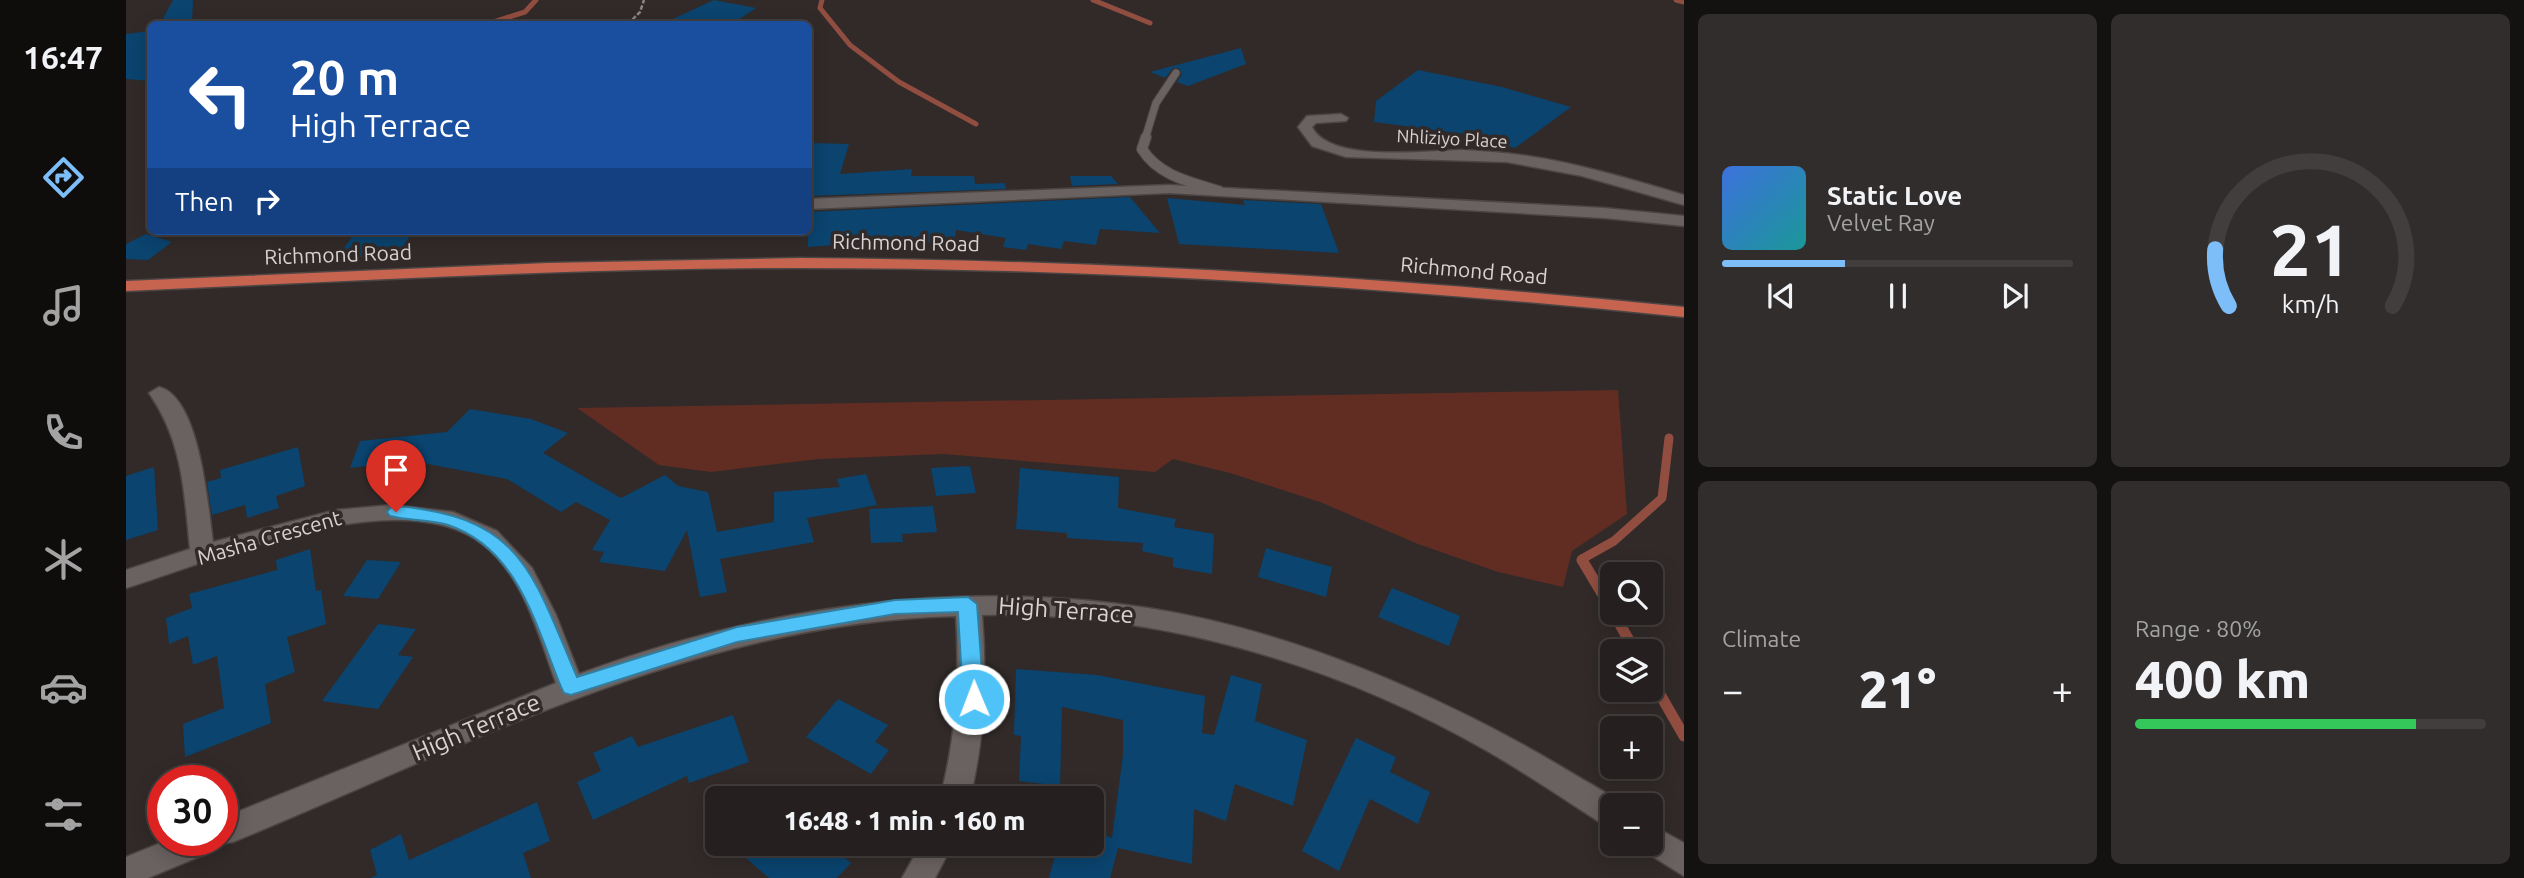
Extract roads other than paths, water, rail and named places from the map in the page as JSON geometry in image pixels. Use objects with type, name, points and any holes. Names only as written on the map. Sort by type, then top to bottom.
[{"type":"highway","name":"Richmond Road","points":[[126,286],[684,264],[970,265],[1284,278],[1684,312]]},
{"type":"street","name":"Nhliziyo Place","points":[[1340,118],[1312,119],[1306,127],[1308,134],[1318,144],[1353,153],[1496,156],[1621,182],[1684,200]]},
{"type":"street","points":[[812,204],[1155,190],[1219,191],[1604,213],[1684,221]]},
{"type":"street","points":[[159,393],[179,419],[185,438],[203,555]]},
{"type":"street","name":"Masha Crescent","points":[[126,579],[312,522],[354,512],[435,515],[482,533],[504,551],[523,573],[571,687]]},
{"type":"street","points":[[958,786],[967,756],[974,699],[968,604]]},
{"type":"street","name":"High Terrace","points":[[238,825],[571,687],[737,635],[895,607],[968,604],[1074,606],[1127,613],[1188,624],[1314,658],[1363,676],[1447,714],[1518,752],[1600,805]]},
{"type":"street","points":[[1663,847],[1684,861]]},
{"type":"street","points":[[126,872],[165,856]]},
{"type":"street","points":[[918,878],[931,856]]},
{"type":"lane","points":[[1176,73],[1156,103],[1142,149],[1150,162],[1164,171],[1219,191]]},
{"type":"waterway","points":[[496,21],[525,12],[536,0]]},
{"type":"waterway","points":[[822,0],[820,8],[850,45],[899,82],[976,124]]},
{"type":"waterway","points":[[1093,0],[1150,23]]},
{"type":"waterway","points":[[1676,0],[1684,2]]},
{"type":"waterway","points":[[1584,562],[1582,559],[1614,541],[1662,498],[1669,438]]},
{"type":"waterway","points":[[1582,560],[1600,590]]},
{"type":"waterway","points":[[1620,625],[1628,639]]},
{"type":"waterway","points":[[1663,700],[1684,736]]}]
